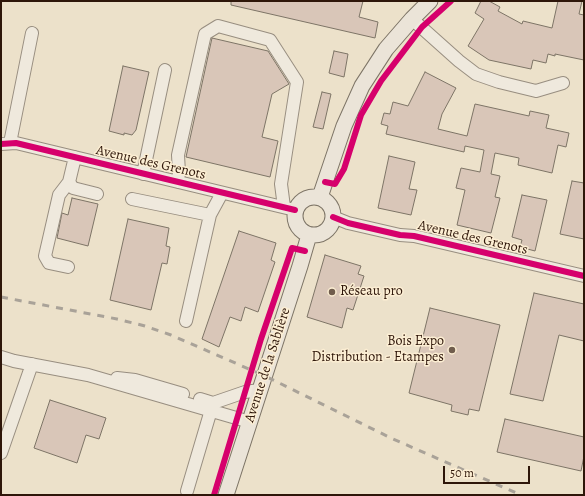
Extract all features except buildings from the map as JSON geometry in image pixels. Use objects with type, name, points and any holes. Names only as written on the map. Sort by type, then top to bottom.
[{"type":"main road","points":[[320,197],[344,126],[362,86],[386,49],[430,1]]},
{"type":"main road","points":[[313,196],[320,197],[329,203],[333,218],[329,228],[323,233],[309,235],[302,232],[296,225],[289,209],[302,200],[313,196]]},
{"type":"main road","name":"Avenue de la Sablière","points":[[226,495],[309,235]]},
{"type":"street","points":[[412,19],[459,61],[476,74],[499,82],[536,91],[564,83]]},
{"type":"street","points":[[178,182],[178,155],[204,34],[218,26],[270,40],[297,82],[281,184],[289,209]]},
{"type":"street","points":[[6,144],[32,33]]},
{"type":"street","points":[[143,174],[165,70]]},
{"type":"street","name":"Avenue des Grenots","points":[[6,144],[16,143],[289,209]]},
{"type":"street","points":[[68,267],[49,263],[45,256],[59,195],[69,182],[75,158]]},
{"type":"street","points":[[69,182],[73,188],[97,194]]},
{"type":"street","points":[[186,321],[210,215],[222,193]]},
{"type":"street","points":[[132,199],[210,215]]},
{"type":"street","name":"Avenue des Grenots","points":[[333,218],[348,223],[400,235],[414,236],[584,276]]},
{"type":"street","points":[[1,357],[88,375],[250,422]]},
{"type":"street","points":[[1,453],[32,364]]},
{"type":"street","points":[[88,375],[135,380],[213,403],[245,392],[260,390]]},
{"type":"street","points":[[187,491],[212,410]]},
{"type":"railway","points":[[1,297],[117,319],[145,326],[171,335],[265,376],[393,439],[521,495]]},
{"type":"cycle path","points":[[325,182],[335,184],[344,169],[361,115],[381,81],[422,27],[451,1]]},
{"type":"cycle path","points":[[1,144],[16,143],[295,210]]},
{"type":"cycle path","points":[[333,217],[348,223],[400,235],[414,236],[584,276]]},
{"type":"cycle path","points":[[214,495],[261,339],[292,248],[305,251]]},
{"type":"place","name":"Réseau pro","points":[[332,292]]},
{"type":"place","name":"Bois Expo Distribution - Etampes","points":[[452,350]]}]
